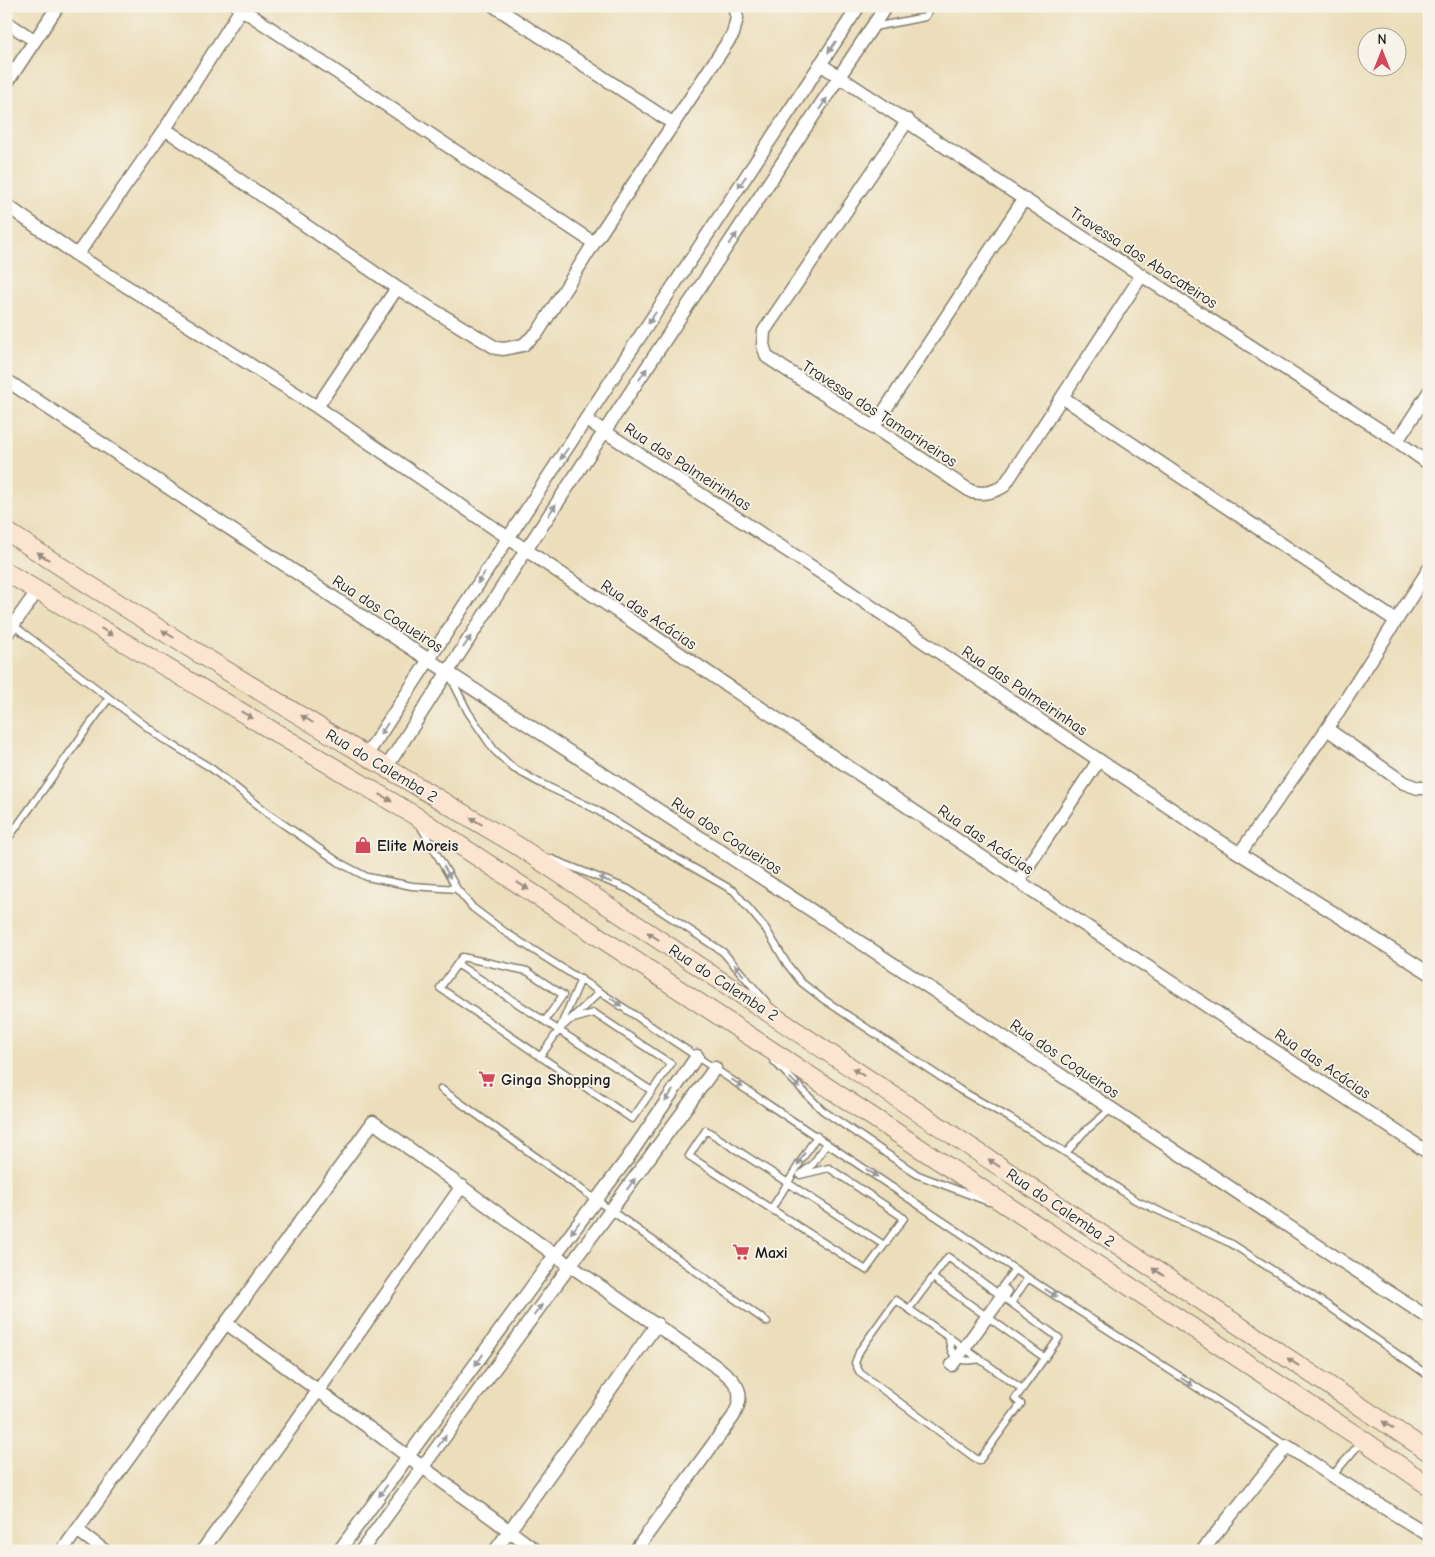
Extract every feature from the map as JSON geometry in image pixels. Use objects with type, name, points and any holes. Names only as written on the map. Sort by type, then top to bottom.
[{"type":"main road","name":"Rua do Calemba 2","points":[[6,532],[366,756],[518,846],[1429,1452]]},
{"type":"main road","name":"Rua do Calemba 2","points":[[6,572],[414,815],[1363,1440],[1429,1486]]},
{"type":"street","points":[[6,84],[58,6]]},
{"type":"street","points":[[494,6],[674,124]]},
{"type":"street","points":[[165,129],[397,288],[496,348],[515,347],[523,345],[538,332],[594,243],[734,34],[737,18],[734,6]]},
{"type":"street","points":[[366,756],[587,420],[625,358],[859,6]]},
{"type":"street","points":[[386,768],[526,550],[886,6]]},
{"type":"street","points":[[77,255],[165,129],[239,8],[594,243]]},
{"type":"street","points":[[6,22],[34,40]]},
{"type":"street","name":"Travessa dos Abacateiros","points":[[820,64],[1397,441],[1429,464]]},
{"type":"street","name":"Travessa dos Tamarineiros","points":[[908,120],[764,331],[763,345],[767,357],[873,428],[972,492],[984,494],[996,491],[1004,486],[1142,275]]},
{"type":"street","points":[[873,428],[1024,199]]},
{"type":"street","name":"Rua das Acácias","points":[[6,205],[77,255],[317,407],[508,538],[1018,881],[1429,1153]]},
{"type":"street","points":[[317,407],[397,288]]},
{"type":"street","name":"Rua dos Coqueiros","points":[[6,380],[1429,1318]]},
{"type":"street","points":[[1397,441],[1429,392]]},
{"type":"street","points":[[1062,397],[1395,620]]},
{"type":"street","name":"Rua das Palmeirinhas","points":[[587,420],[829,578],[1240,853],[1429,973]]},
{"type":"street","points":[[1240,853],[1327,728],[1429,568]]},
{"type":"street","points":[[10,630],[38,590]]},
{"type":"street","points":[[1327,728],[1404,783],[1418,788],[1429,788]]},
{"type":"street","points":[[1018,881],[1099,760]]},
{"type":"street","points":[[339,1551],[627,1159],[697,1056]]},
{"type":"street","points":[[361,1551],[714,1068]]},
{"type":"street","points":[[62,1551],[373,1122],[555,1255],[733,1378],[738,1388],[739,1403],[733,1417],[635,1551]]},
{"type":"street","points":[[202,1551],[462,1186]]},
{"type":"street","points":[[958,1357],[1003,1296]]},
{"type":"street","points":[[226,1323],[537,1551]]},
{"type":"street","points":[[495,1551],[657,1324]]},
{"type":"street","points":[[1202,1551],[1286,1446],[1429,1535]]},
{"type":"street","points":[[77,1530],[105,1551]]},
{"type":"lane","points":[[873,28],[925,17],[932,6]]},
{"type":"lane","points":[[10,630],[109,698],[163,739],[211,768],[273,817],[340,863],[367,877],[412,886],[457,890]]},
{"type":"lane","points":[[448,672],[468,712],[494,750],[514,768],[540,783],[595,809],[636,835],[734,891],[766,929],[787,964],[801,982],[823,999],[960,1090],[1008,1117],[1135,1200],[1232,1244],[1324,1303],[1429,1376]]},
{"type":"lane","points":[[7,840],[109,698]]},
{"type":"lane","points":[[414,815],[457,890],[473,908],[505,932],[581,979],[1028,1278],[1286,1446]]},
{"type":"lane","points":[[518,846],[628,889],[723,952],[781,1020]]},
{"type":"lane","points":[[545,1022],[563,995],[528,970],[462,957],[440,988],[632,1119],[671,1064],[594,1013],[570,1020]]},
{"type":"lane","points":[[457,964],[652,1091]]},
{"type":"lane","points":[[540,1057],[559,1030],[581,979]]},
{"type":"lane","points":[[559,1030],[600,992]]},
{"type":"lane","points":[[441,1089],[767,1322]]},
{"type":"lane","points":[[1066,1154],[1084,1133],[1112,1109]]},
{"type":"lane","points":[[800,1175],[829,1168],[904,1218],[866,1270],[690,1156],[706,1130],[884,1245]]},
{"type":"lane","points":[[771,1209],[789,1184],[800,1159],[817,1136]]},
{"type":"lane","points":[[789,1184],[813,1164],[827,1143]]},
{"type":"lane","points":[[909,1309],[948,1257],[1059,1338],[1015,1400],[1021,1404],[980,1461],[857,1370],[855,1363],[860,1350],[896,1300],[949,1337],[958,1357]]},
{"type":"lane","points":[[1003,1296],[1015,1269]]},
{"type":"lane","points":[[932,1278],[1045,1358]]},
{"type":"lane","points":[[1003,1296],[1028,1278]]},
{"type":"lane","points":[[949,1337],[952,1354],[968,1361],[980,1359]]},
{"type":"lane","points":[[958,1357],[980,1359],[1022,1389]]},
{"type":"lane","points":[[1332,1476],[1363,1440]]},
{"type":"place","name":"Elite Moreis","points":[[363,845]]},
{"type":"place","name":"Ginga Shopping","points":[[487,1079]]},
{"type":"place","name":"Maxi","points":[[741,1252]]}]
